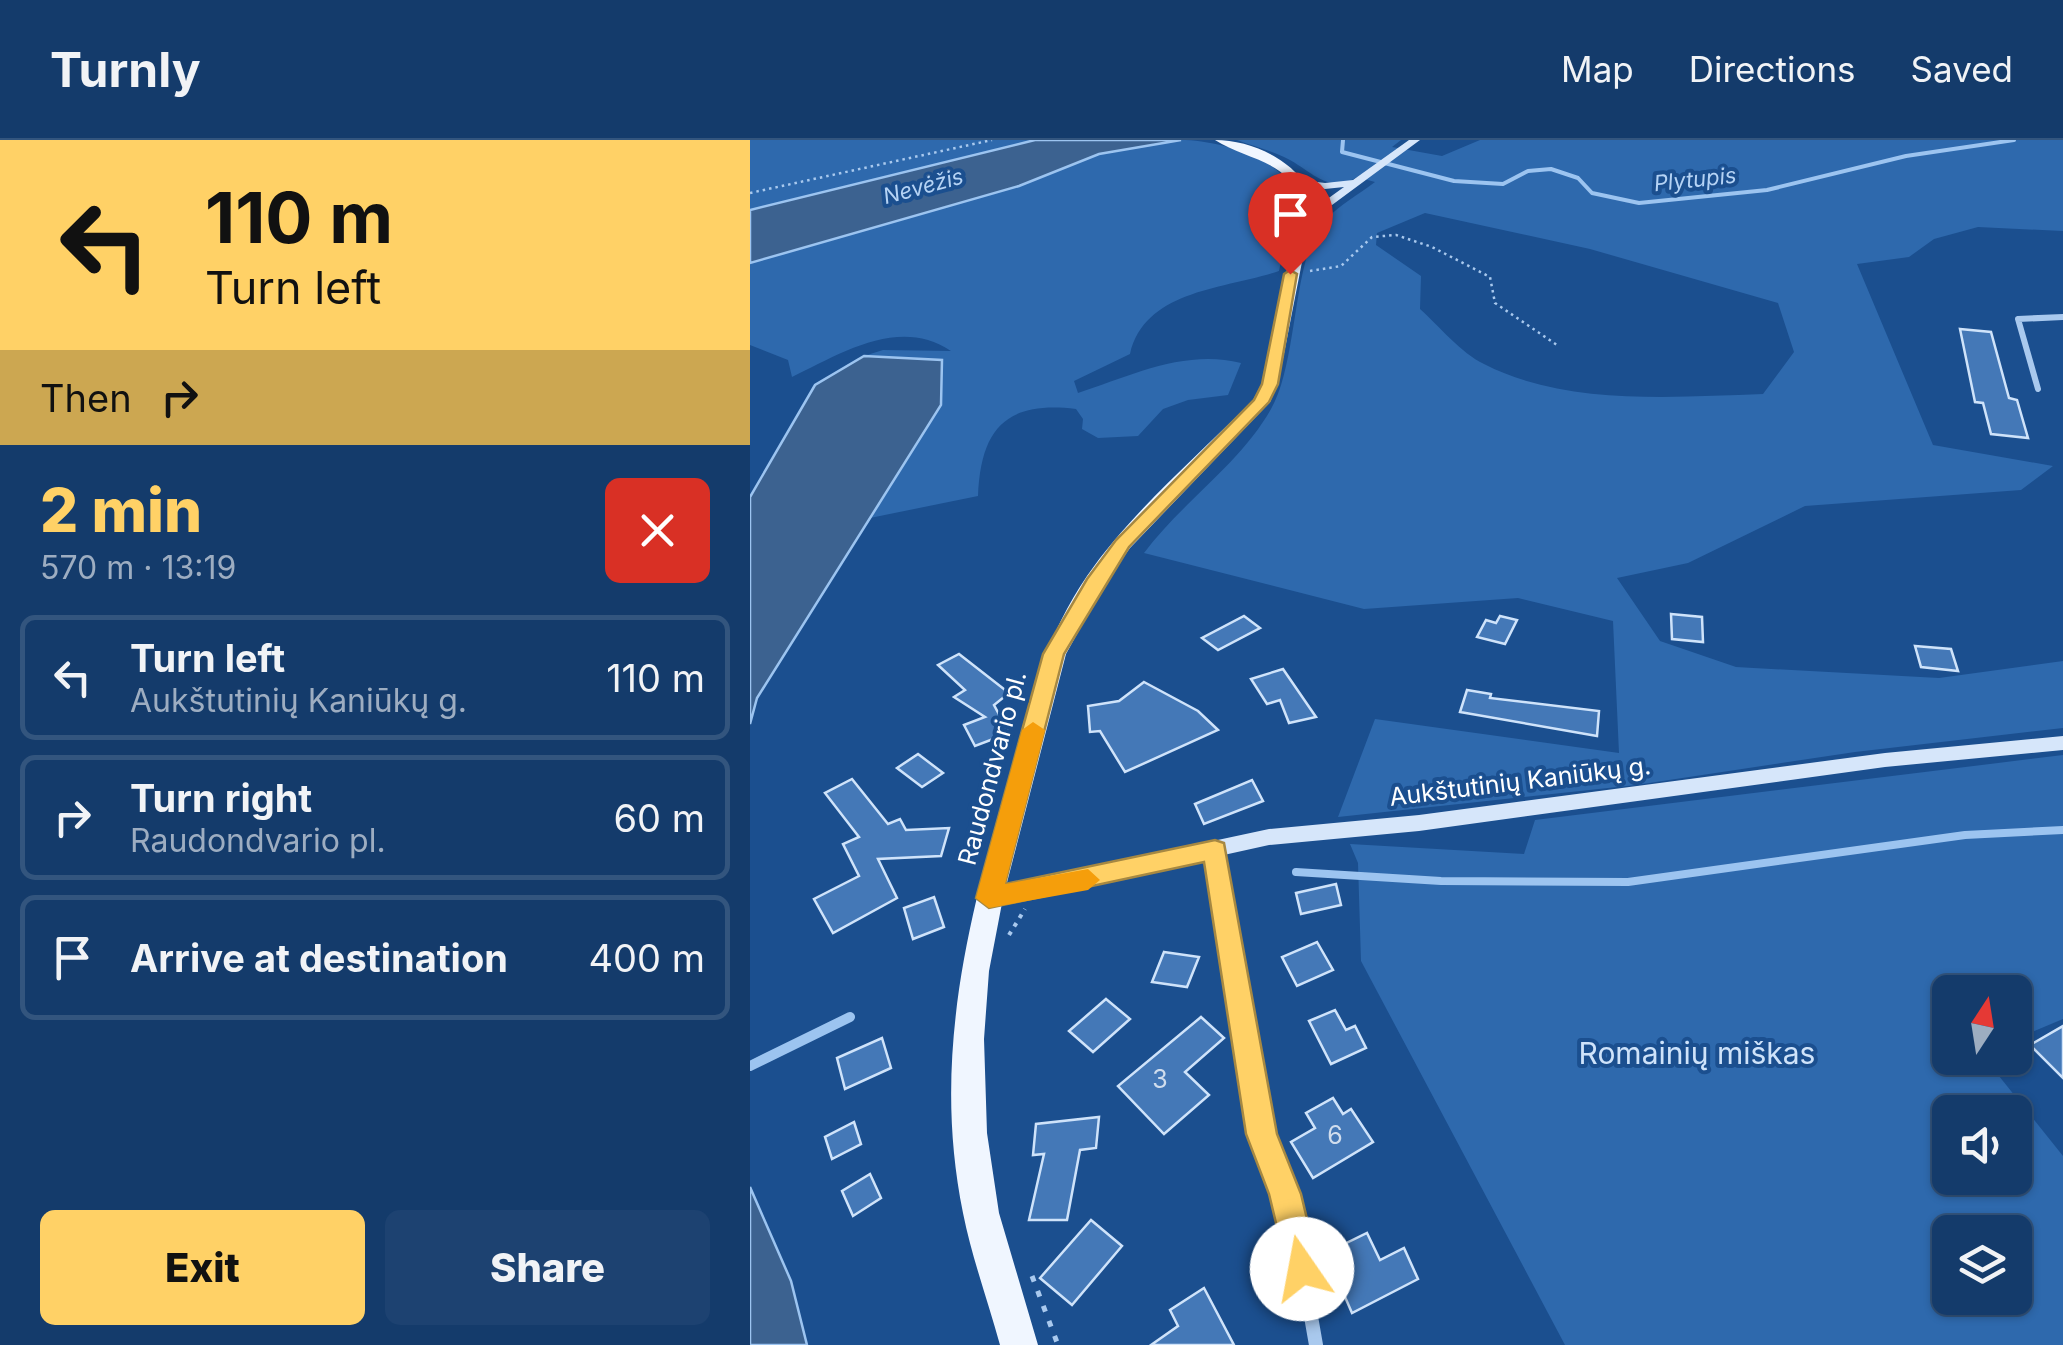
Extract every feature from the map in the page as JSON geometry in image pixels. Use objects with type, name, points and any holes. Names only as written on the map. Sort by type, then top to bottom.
[{"type":"main road","points":[[1221,140],[1275,162],[1302,187]]},
{"type":"main road","name":"Raudondvario pl.","points":[[1020,1345],[982,1213],[970,1132],[968,1039],[974,972],[989,898],[1054,654],[1096,579],[1123,544],[1261,402],[1270,384],[1290,274],[1305,220],[1302,187]]},
{"type":"street","points":[[1305,220],[1415,140]]},
{"type":"street","points":[[1302,187],[1357,183]]},
{"type":"street","points":[[1302,187],[1347,191]]},
{"type":"street","points":[[2038,390],[2018,319],[2063,317]]},
{"type":"street","name":"Aukštutinių Kaniūkų g.","points":[[989,898],[1028,893],[1269,838],[1419,823],[1885,760],[2063,743]]},
{"type":"street","points":[[1215,850],[1261,1134],[1296,1232],[1316,1345]]},
{"type":"path","points":[[750,193],[992,140]]},
{"type":"path","points":[[1290,274],[1342,266],[1372,237],[1396,235],[1432,247],[1490,277],[1495,303],[1557,345]]},
{"type":"path","points":[[1002,945],[1024,913],[1028,893]]},
{"type":"path","points":[[1026,1262],[1058,1345]]},
{"type":"green space","points":[[750,140],[1035,140],[750,210]]},
{"type":"green space","points":[[1181,140],[1212,143],[1249,154],[1279,172],[1289,185],[1294,200],[1293,217],[1279,271],[1170,304],[1152,316],[1130,354],[1074,381],[1078,393],[1178,362],[1199,359],[1241,363],[1228,395],[1188,400],[1163,409],[1138,436],[1098,438],[1082,429],[1083,419],[1076,409],[1052,408],[1015,415],[992,436],[980,472],[978,496],[870,518],[941,405],[942,360],[864,356],[883,350],[951,351],[931,341],[890,338],[850,349],[792,377],[788,360],[750,345],[750,263],[1019,186],[1099,154]]},
{"type":"green space","points":[[1237,140],[1401,140],[1392,147],[1442,156],[1480,140],[2063,140],[2063,231],[1978,227],[1934,239],[1909,257],[1857,264],[1933,445],[2053,466],[2021,490],[1805,506],[1688,563],[1617,578],[1660,641],[1736,667],[1939,678],[2063,661],[2063,728],[1855,752],[1636,785],[1338,817],[1375,719],[1619,753],[1613,621],[1518,598],[1364,609],[1144,553],[1243,448],[1271,409],[1287,364],[1301,281],[1315,235],[1331,214],[1375,182],[1357,177],[1347,182],[1328,182],[1284,157]],"holes":[[[1425,213],[1590,249],[1778,303],[1794,352],[1763,394],[1620,396],[1550,387],[1484,364],[1467,353],[1420,309],[1421,276],[1376,245],[1377,233]]]},
{"type":"green space","name":"Romainių miškas","points":[[2063,755],[2063,1019],[2032,1032],[2032,975],[1932,975],[1932,1075],[1999,1075],[2014,1095],[1932,1095],[1932,1195],[2032,1195],[2032,1117],[2063,1156],[2063,1345],[1565,1345],[1361,961],[1358,863],[1350,844],[1524,854],[1535,820]]},
{"type":"water","name":"Nevėžis","points":[[1035,140],[1181,140],[1099,154],[1019,186],[750,263],[750,210]]},
{"type":"water","points":[[864,356],[942,360],[941,405],[757,698],[750,724],[750,497],[815,385]]},
{"type":"water","points":[[750,1187],[791,1281],[807,1345],[750,1345]]},
{"type":"building","points":[[1960,329],[1991,332],[2009,398],[2017,400],[2028,438],[1991,434],[1983,403],[1975,402]]},
{"type":"building","points":[[1671,614],[1702,617],[1703,642],[1672,639]]},
{"type":"building","points":[[1244,616],[1260,628],[1218,650],[1202,638]]},
{"type":"building","points":[[1500,616],[1517,620],[1505,644],[1477,637],[1486,620],[1496,623]]},
{"type":"building","points":[[1915,646],[1951,649],[1958,671],[1921,667]]},
{"type":"building","points":[[959,654],[1009,693],[994,705],[1009,733],[975,746],[964,725],[985,717],[954,697],[965,690],[938,665]]},
{"type":"building","points":[[1283,669],[1316,717],[1289,723],[1280,700],[1267,704],[1251,679]]},
{"type":"building","points":[[1144,682],[1198,711],[1218,730],[1125,772],[1100,731],[1090,732],[1088,706],[1119,701]]},
{"type":"building","points":[[1467,690],[1491,694],[1490,698],[1599,711],[1597,736],[1460,712]]},
{"type":"building","points":[[918,754],[943,773],[922,787],[897,768]]},
{"type":"building","points":[[852,779],[888,824],[900,819],[906,830],[949,828],[941,856],[878,859],[897,898],[833,933],[814,899],[859,876],[843,844],[859,837],[825,793]]},
{"type":"building","points":[[1252,780],[1263,801],[1204,824],[1195,804]]},
{"type":"building","points":[[1336,884],[1341,905],[1301,914],[1296,893]]},
{"type":"building","points":[[934,897],[944,927],[913,939],[904,908]]},
{"type":"building","points":[[1317,942],[1333,970],[1297,986],[1282,957]]},
{"type":"building","points":[[1164,952],[1199,957],[1187,987],[1152,982]]},
{"type":"building","points":[[1106,999],[1130,1019],[1093,1052],[1069,1031]]},
{"type":"building","points":[[1335,1010],[1346,1030],[1355,1026],[1366,1048],[1331,1064],[1309,1021]]},
{"type":"building","points":[[1201,1017],[1224,1038],[1185,1072],[1209,1095],[1164,1134],[1118,1086]]},
{"type":"building","points":[[2063,1026],[2063,1078],[2032,1047]]},
{"type":"building","points":[[882,1038],[891,1068],[845,1089],[837,1058]]},
{"type":"building","points":[[1333,1098],[1343,1114],[1351,1109],[1373,1142],[1313,1178],[1291,1142],[1315,1128],[1306,1113]]},
{"type":"building","points":[[1099,1117],[1096,1148],[1080,1150],[1067,1220],[1029,1220],[1044,1154],[1033,1155],[1036,1124]]},
{"type":"building","points":[[854,1122],[861,1144],[832,1159],[825,1137]]},
{"type":"building","points":[[870,1174],[881,1198],[853,1216],[842,1191]]},
{"type":"building","points":[[1091,1220],[1122,1246],[1072,1305],[1040,1278]]},
{"type":"building","points":[[1367,1233],[1380,1260],[1404,1248],[1418,1279],[1352,1313],[1326,1253]]},
{"type":"building","points":[[1204,1288],[1234,1345],[1151,1345],[1178,1326],[1170,1310]]},
{"type":"waterway","name":"Plytupis","points":[[1343,140],[1342,152],[1454,181],[1503,184],[1528,171],[1551,169],[1578,178],[1592,193],[1639,203],[1767,190],[1906,156],[2014,140]]},
{"type":"waterway","points":[[1296,872],[1441,881],[1628,882],[1965,835],[2063,830]]},
{"type":"waterway","points":[[750,1066],[850,1017]]},
{"type":"slow traffic","points":[[1033,730],[989,898],[1088,880]]},
{"type":"route","points":[[1290,274],[1270,384],[1261,402],[1123,544],[1096,579],[1054,654],[989,898],[1028,893],[1215,850],[1261,1134],[1285,1194],[1302,1269]]}]
